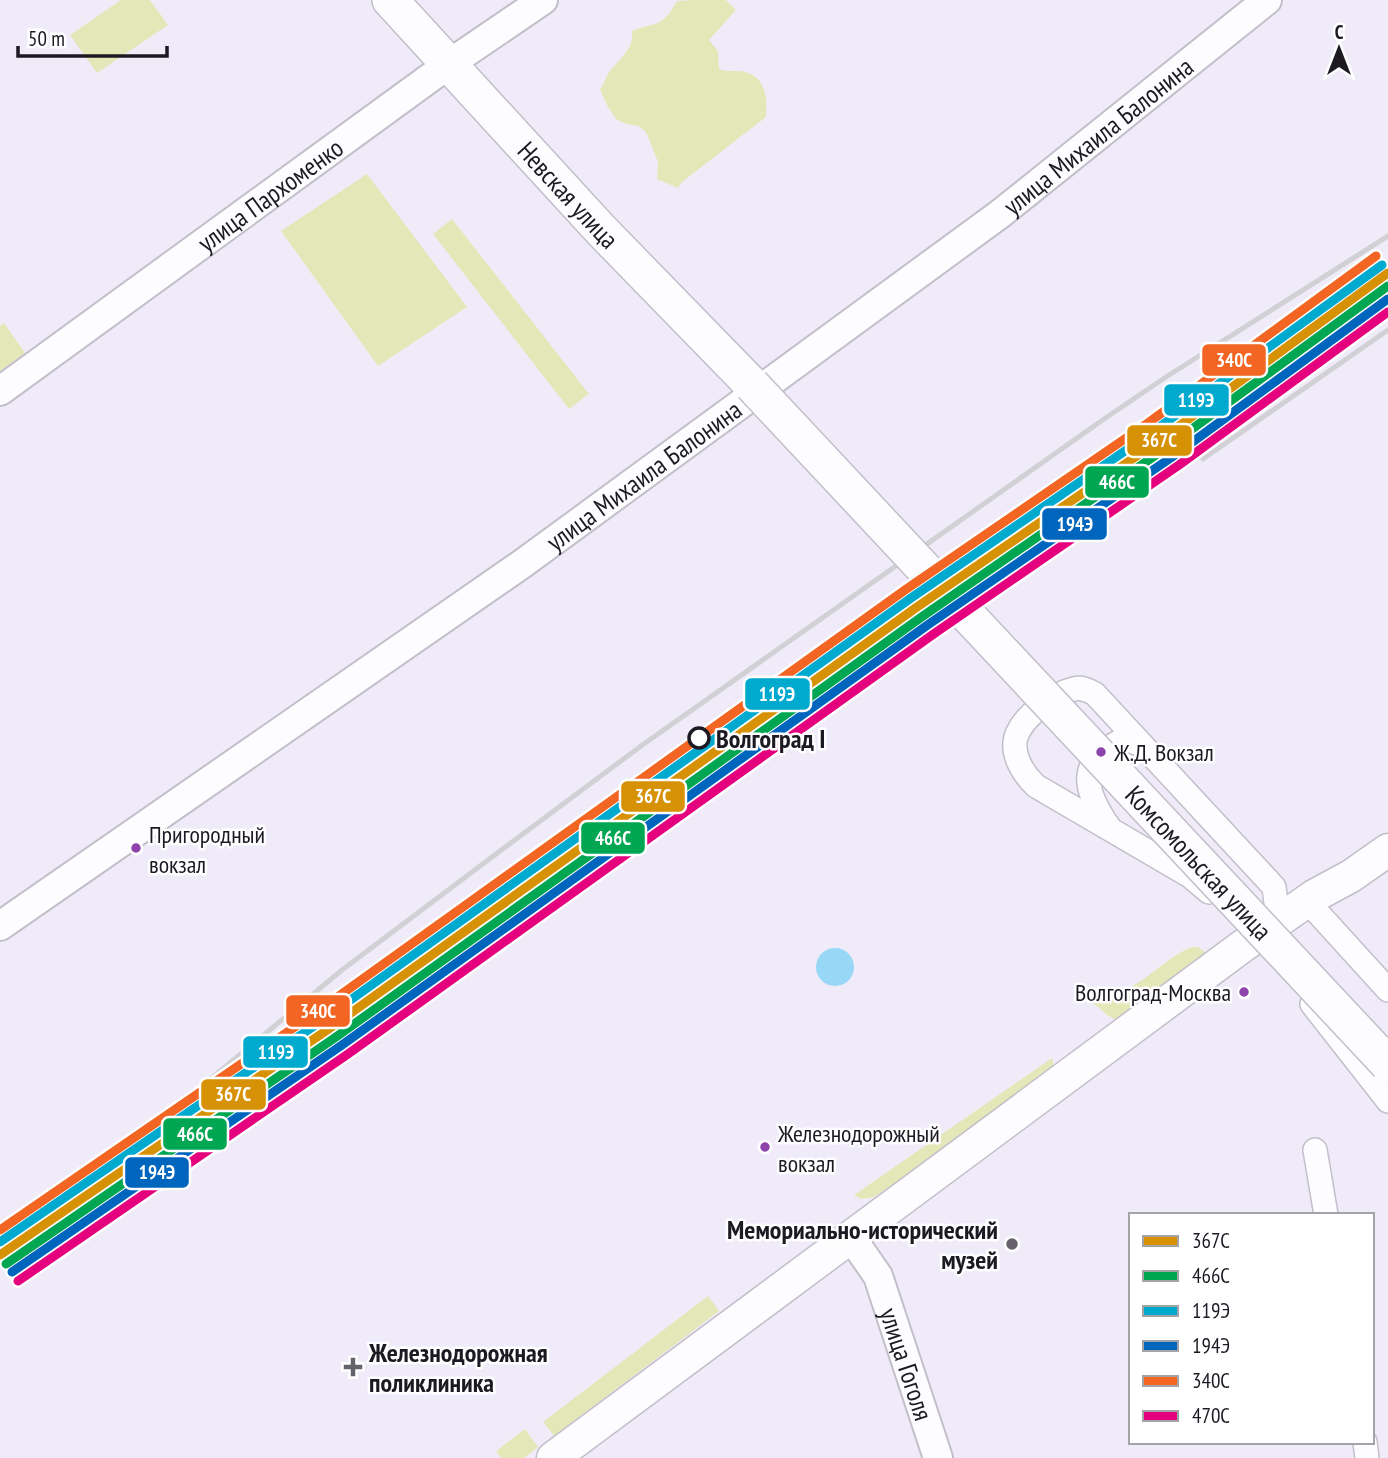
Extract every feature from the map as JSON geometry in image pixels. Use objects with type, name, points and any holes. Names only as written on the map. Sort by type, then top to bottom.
[{"type":"main road","name":"Невская улица","points":[[390,0],[458,58],[513,118],[605,208],[758,380]]},
{"type":"main road","name":"Невская улица","points":[[422,0],[458,58]]},
{"type":"main road","name":"Комсомольская улица","points":[[758,380],[1218,850],[1388,1031]]},
{"type":"main road","name":"Комсомольская улица","points":[[758,380],[1388,1064]]},
{"type":"main road","points":[[553,1458],[1264,931],[1388,850]]},
{"type":"street","name":"улица Пархоменко","points":[[0,391],[458,58],[543,0]]},
{"type":"street","name":"улица Михаила Балонина","points":[[0,926],[522,564],[1000,214],[1267,0]]},
{"type":"street","points":[[1388,990],[1311,899],[1288,895],[1274,887],[1095,694],[1084,689],[1075,689],[1048,702],[1024,723],[1016,738],[1016,754],[1027,779],[1190,876],[1245,921],[1264,931],[1388,1101]]},
{"type":"street","points":[[1111,830],[1089,789],[1093,761],[1108,747],[1125,739],[1142,745]]},
{"type":"street","points":[[1264,931],[1277,911],[1274,887]]},
{"type":"street","points":[[1315,1150],[1326,1213]]},
{"type":"street","name":"улица Гоголя","points":[[851,1237],[878,1276],[938,1458]]},
{"type":"green space","points":[[121,0],[150,0],[168,25],[97,73],[70,35]]},
{"type":"green space","points":[[726,0],[736,10],[709,40],[718,51],[719,69],[745,72],[759,80],[766,97],[766,117],[682,182],[678,188],[657,179],[658,162],[646,132],[639,126],[616,119],[600,90],[608,74],[631,44],[632,31],[662,20],[677,1]]},
{"type":"green space","points":[[367,174],[467,307],[378,366],[281,231]]},
{"type":"green space","points":[[452,219],[589,394],[569,409],[433,234]]},
{"type":"green space","points":[[4,323],[25,353],[0,371],[0,326]]},
{"type":"green space","points":[[1192,947],[1198,947],[1209,955],[1120,1022],[1107,1015],[1078,990],[1082,986],[1099,992],[1114,993],[1127,989]]},
{"type":"green space","points":[[1052,1058],[1055,1070],[1052,1075],[874,1197],[861,1199],[854,1195]]},
{"type":"green space","points":[[708,1296],[719,1311],[554,1436],[543,1422]]},
{"type":"green space","points":[[525,1429],[538,1447],[524,1458],[501,1458],[496,1451]]},
{"type":"water","points":[[835,948],[849,953],[854,967],[849,981],[835,986],[821,981],[816,967],[821,953]]},
{"type":"railway","points":[[101,1170],[342,970],[641,746],[1104,419],[1388,236]]},
{"type":"railway","points":[[1203,459],[1388,330]]},
{"type":"transit line","name":"340С","points":[[0,1230],[318,1011],[905,590],[1148,423],[1376,256]]},
{"type":"transit line","name":"119Э","points":[[0,1242],[324,1019],[911,598],[1154,431],[1382,265]]},
{"type":"transit line","name":"367С","points":[[0,1255],[330,1028],[917,607],[1160,440],[1388,273]]},
{"type":"transit line","name":"466С","points":[[6,1264],[336,1037],[923,616],[1166,448],[1388,286]]},
{"type":"transit line","name":"194Э","points":[[12,1272],[342,1045],[929,624],[1172,457],[1388,299]]},
{"type":"transit line","name":"470С","points":[[18,1281],[348,1054],[935,633],[1179,465],[1388,312]]},
{"type":"place","name":"Волгоград I","points":[[699,738]]},
{"type":"place","name":"Ж.Д. Вокзал","points":[[1101,752]]},
{"type":"place","name":"Пригородный вокзал","points":[[136,848]]},
{"type":"place","name":"Волгоград-Москва","points":[[1244,992]]},
{"type":"place","name":"Железнодорожный вокзал","points":[[765,1147]]},
{"type":"place","name":"Мемориально-исторический музей","points":[[1012,1244]]},
{"type":"place","name":"Железнодорожная поликлиника","points":[[353,1367]]}]
